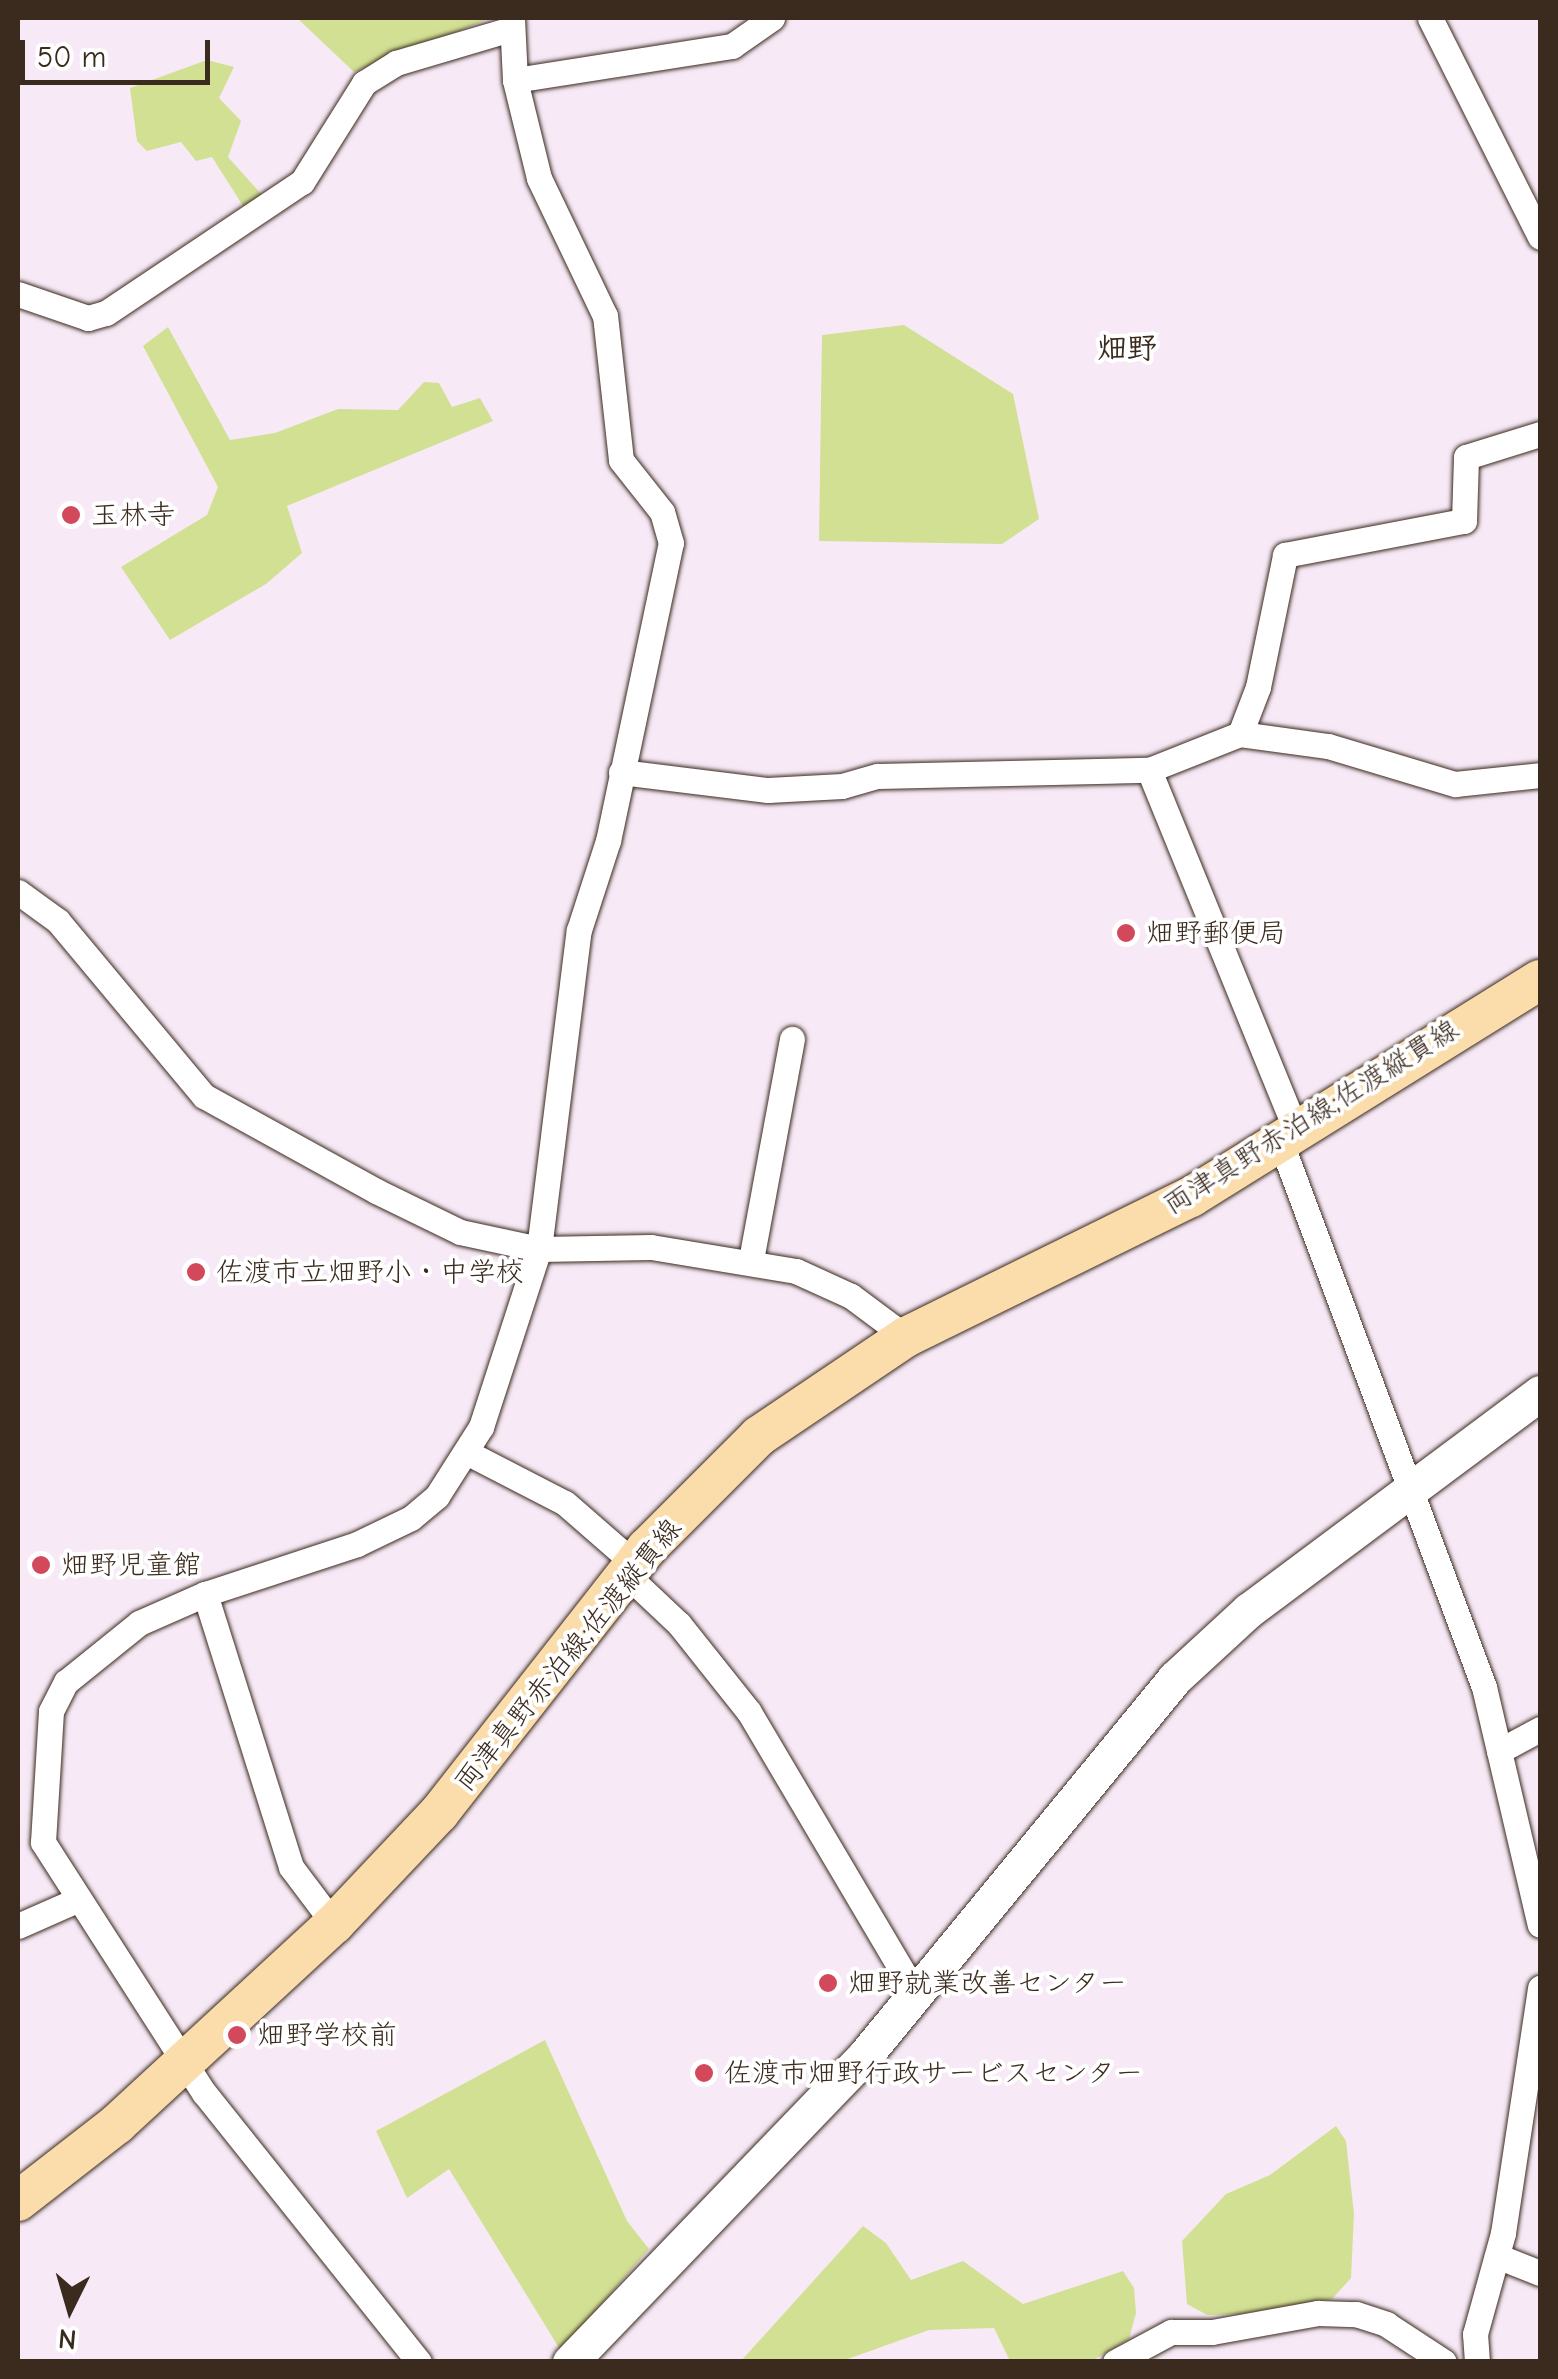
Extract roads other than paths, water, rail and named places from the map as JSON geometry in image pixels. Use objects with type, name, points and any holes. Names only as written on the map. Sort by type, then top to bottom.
[{"type":"main road","name":"両津真野赤泊線;佐渡縦貫線","points":[[18,2200],[182,2063],[334,1924],[439,1812],[632,1571],[759,1436],[906,1337],[1190,1196],[1540,980]]},
{"type":"street","points":[[515,80],[732,46],[772,18]]},
{"type":"street","points":[[1430,18],[1540,238]]},
{"type":"street","points":[[18,294],[88,318],[106,313],[302,182],[364,84],[396,63],[512,23],[515,80],[540,178],[604,316],[621,460],[662,512],[671,542],[608,841],[579,930],[539,1249],[468,1453],[437,1496],[411,1518],[356,1544],[205,1594],[111,1641],[66,1682],[52,1711],[43,1842],[182,2063],[419,2362]]},
{"type":"street","points":[[1240,734],[1258,686],[1285,555],[1464,520],[1466,457],[1540,434]]},
{"type":"street","points":[[621,772],[768,790],[842,786],[878,776],[1148,770],[1240,734],[1328,746],[1455,784],[1540,775]]},
{"type":"street","points":[[1148,770],[1288,1137],[1409,1490],[1484,1686],[1540,1925]]},
{"type":"street","points":[[18,892],[58,922],[204,1096],[460,1232],[539,1249],[651,1248],[751,1260],[796,1271],[850,1296],[906,1337]]},
{"type":"street","points":[[751,1260],[792,1040]]},
{"type":"street","points":[[570,2362],[867,2054],[1175,1678],[1249,1610],[1540,1394]]},
{"type":"street","points":[[468,1453],[565,1502],[679,1624],[749,1712],[916,1994]]},
{"type":"street","points":[[205,1594],[291,1867],[334,1924]]},
{"type":"street","points":[[1498,1751],[1540,1728]]},
{"type":"street","points":[[18,1926],[77,1900]]},
{"type":"street","points":[[1477,2362],[1475,2334],[1497,2256],[1540,1988]]},
{"type":"street","points":[[1497,2256],[1540,2273]]},
{"type":"street","points":[[1115,2362],[1171,2332],[1212,2332],[1318,2313],[1356,2314],[1386,2324],[1444,2362]]},
{"type":"place","name":"玉林寺","points":[[71,515]]},
{"type":"place","name":"畑野郵便局","points":[[1126,933]]},
{"type":"place","name":"佐渡市立畑野小・中学校","points":[[196,1272]]},
{"type":"place","name":"畑野児童館","points":[[41,1565]]},
{"type":"place","name":"畑野就業改善センター","points":[[828,1983]]},
{"type":"place","name":"畑野学校前","points":[[237,2035]]},
{"type":"place","name":"佐渡市畑野行政サービスセンター","points":[[704,2073]]},
{"type":"district","name":"畑野","points":[[1127,349]]}]
